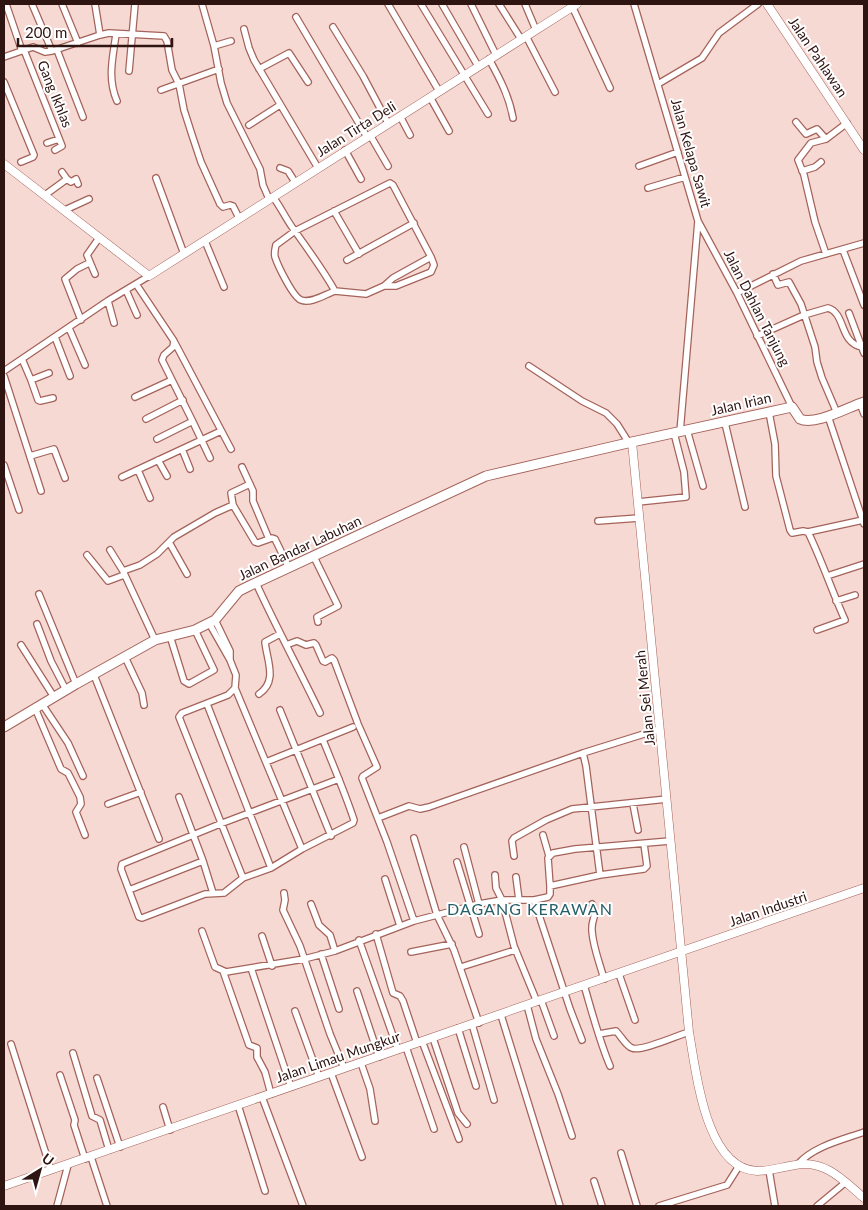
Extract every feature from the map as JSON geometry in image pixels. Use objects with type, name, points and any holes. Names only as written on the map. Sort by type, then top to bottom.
[{"type":"main road","name":"Jalan Irian","points":[[630,442],[792,407],[803,421],[832,414],[862,403]]},
{"type":"main road","name":"Jalan Bandar Labuhan","points":[[4,727],[155,640],[195,630],[212,621],[239,591],[256,582],[314,557],[486,476],[630,442]]},
{"type":"street","name":"Gang Ikhlas","points":[[6,4],[62,146],[55,150]]},
{"type":"street","points":[[32,4],[83,117]]},
{"type":"street","points":[[62,4],[78,43]]},
{"type":"street","points":[[95,4],[100,35]]},
{"type":"street","points":[[129,71],[135,4]]},
{"type":"street","points":[[202,4],[214,46],[220,83],[227,103],[260,169],[263,185],[310,251],[335,291]]},
{"type":"street","points":[[388,4],[440,91]]},
{"type":"street","points":[[421,4],[488,114]]},
{"type":"street","points":[[442,4],[478,66]]},
{"type":"street","points":[[470,4],[496,55]]},
{"type":"street","points":[[499,4],[523,37],[555,92]]},
{"type":"street","points":[[525,4],[536,30]]},
{"type":"street","name":"Jalan Kelapa Sawit","points":[[634,4],[698,221],[681,432]]},
{"type":"street","points":[[658,84],[702,58],[719,33],[758,4]]},
{"type":"street","name":"Jalan Pahlawan","points":[[767,4],[864,150]]},
{"type":"street","points":[[572,5],[610,88]]},
{"type":"street","name":"Jalan Tirta Deli","points":[[149,276],[536,30],[572,5]]},
{"type":"street","points":[[296,17],[388,166]]},
{"type":"street","points":[[333,27],[363,76],[388,123]]},
{"type":"street","points":[[244,28],[249,48],[260,69],[318,168]]},
{"type":"street","points":[[116,34],[111,84],[117,101]]},
{"type":"street","points":[[4,57],[36,47],[45,52],[54,50],[100,35],[164,36],[167,41],[172,70],[179,84],[184,110],[205,171],[220,204],[223,207],[233,206],[239,218]]},
{"type":"street","points":[[214,46],[231,41]]},
{"type":"street","points":[[260,69],[289,53],[308,82]]},
{"type":"street","points":[[489,60],[505,88],[513,118]]},
{"type":"street","points":[[161,90],[219,70]]},
{"type":"street","points":[[4,82],[34,155],[20,162]]},
{"type":"street","points":[[430,97],[449,131]]},
{"type":"street","points":[[249,125],[280,105]]},
{"type":"street","points":[[400,116],[410,135]]},
{"type":"street","points":[[796,122],[806,134],[817,129],[826,139]]},
{"type":"street","points":[[826,254],[798,160],[811,143],[826,139],[847,123]]},
{"type":"street","points":[[48,144],[59,138]]},
{"type":"street","points":[[345,150],[361,179]]},
{"type":"street","points":[[639,166],[678,152]]},
{"type":"street","points":[[802,171],[815,167],[821,162]]},
{"type":"street","points":[[4,371],[108,301],[149,276],[65,210],[6,167]]},
{"type":"street","points":[[280,168],[288,171],[295,182]]},
{"type":"street","points":[[62,172],[67,180],[71,182],[76,179],[78,184]]},
{"type":"street","points":[[648,188],[685,177]]},
{"type":"street","points":[[156,178],[184,254]]},
{"type":"street","points":[[45,195],[67,180]]},
{"type":"street","points":[[384,286],[396,286],[430,272],[434,265],[431,257],[414,223],[394,185],[390,183],[295,231],[280,241],[274,251],[294,294],[304,301],[312,300],[335,291],[366,294],[384,286],[393,278],[431,257]]},
{"type":"street","points":[[65,210],[90,199]]},
{"type":"street","points":[[334,211],[359,254]]},
{"type":"street","name":"Jalan Dahlan Tanjung","points":[[698,221],[737,293],[792,407]]},
{"type":"street","points":[[347,260],[414,223]]},
{"type":"street","points":[[96,274],[89,263],[87,255],[99,238]]},
{"type":"street","points":[[205,241],[224,287]]},
{"type":"street","points":[[737,293],[801,261],[864,243]]},
{"type":"street","points":[[843,250],[864,302]]},
{"type":"street","points":[[81,320],[65,279],[77,269],[89,263]]},
{"type":"street","points":[[769,412],[776,476],[791,533],[808,532],[864,522],[817,362],[815,347],[804,315],[790,282],[778,285],[773,274]]},
{"type":"street","points":[[136,284],[175,343],[231,449]]},
{"type":"street","points":[[126,290],[137,315]]},
{"type":"street","points":[[108,301],[114,323]]},
{"type":"street","points":[[757,336],[804,315],[824,309],[832,309],[850,342],[863,350]]},
{"type":"street","points":[[849,313],[863,350]]},
{"type":"street","points":[[69,328],[85,365]]},
{"type":"street","points":[[55,337],[70,376]]},
{"type":"street","points":[[175,343],[162,357],[210,458]]},
{"type":"street","points":[[22,359],[32,380],[38,400],[53,398]]},
{"type":"street","points":[[529,366],[582,402],[606,413],[630,442]]},
{"type":"street","points":[[32,380],[49,373]]},
{"type":"street","points":[[4,376],[41,491]]},
{"type":"street","points":[[135,397],[172,380]]},
{"type":"street","points":[[146,419],[183,400]]},
{"type":"street","points":[[862,403],[864,414]]},
{"type":"street","points":[[157,439],[192,420]]},
{"type":"street","points":[[725,422],[745,507]]},
{"type":"street","points":[[122,477],[222,431]]},
{"type":"street","points":[[681,432],[703,486]]},
{"type":"street","points":[[638,502],[686,497],[681,432]]},
{"type":"street","name":"Jalan Sei Merah","points":[[630,442],[638,502],[680,952],[697,1081],[708,1120],[720,1147],[739,1166]]},
{"type":"street","points":[[30,456],[54,449],[64,478]]},
{"type":"street","points":[[182,449],[190,469]]},
{"type":"street","points":[[158,460],[166,476]]},
{"type":"street","points":[[4,465],[19,510]]},
{"type":"street","points":[[242,467],[253,491],[253,501],[269,539]]},
{"type":"street","points":[[138,470],[150,498]]},
{"type":"street","points":[[250,484],[231,493],[233,505],[255,542],[258,543],[272,538],[276,541],[289,568]]},
{"type":"street","points":[[87,555],[108,581],[140,565],[157,554],[168,542],[215,513],[233,505]]},
{"type":"street","points":[[598,521],[639,518]]},
{"type":"street","points":[[808,532],[845,620],[818,630]]},
{"type":"street","points":[[168,542],[187,574]]},
{"type":"street","points":[[110,550],[124,573],[155,640]]},
{"type":"street","points":[[314,557],[338,606],[317,617],[318,622]]},
{"type":"street","points":[[827,576],[864,564]]},
{"type":"street","points":[[256,582],[320,713]]},
{"type":"street","points":[[39,594],[76,684]]},
{"type":"street","points":[[836,601],[855,595]]},
{"type":"street","points":[[212,621],[230,660],[236,676],[236,688],[302,849]]},
{"type":"street","points":[[37,624],[51,661],[66,690]]},
{"type":"street","points":[[170,636],[184,681],[189,684],[214,670],[195,630]]},
{"type":"street","points":[[259,694],[266,689],[271,679],[265,642],[280,634]]},
{"type":"street","points":[[286,645],[297,641],[306,645],[315,644],[324,661],[332,658],[334,660],[358,724],[377,767],[362,778],[414,921]]},
{"type":"street","points":[[21,645],[54,697]]},
{"type":"street","points":[[125,657],[142,693],[144,705]]},
{"type":"street","points":[[94,675],[159,839]]},
{"type":"street","points":[[236,688],[228,696],[182,713],[179,717],[243,878]]},
{"type":"street","points":[[207,704],[271,868]]},
{"type":"street","points":[[38,706],[68,743],[83,776]]},
{"type":"street","points":[[38,706],[61,769],[68,772],[80,797],[81,804],[76,812],[85,835]]},
{"type":"street","points":[[280,710],[331,836]]},
{"type":"street","points":[[266,762],[353,727]]},
{"type":"street","points":[[378,818],[409,806],[419,809],[429,807],[583,753],[660,729]]},
{"type":"street","points":[[323,740],[339,779],[354,821],[331,836],[302,849],[271,868],[243,878],[224,893],[205,894],[140,918],[121,868],[122,864],[250,812],[339,779]]},
{"type":"street","points":[[583,753],[600,875]]},
{"type":"street","points":[[108,804],[141,792]]},
{"type":"street","points":[[179,797],[204,861],[213,893]]},
{"type":"street","points":[[514,856],[512,841],[514,838],[564,812],[592,807],[667,800]]},
{"type":"street","points":[[633,804],[638,830]]},
{"type":"street","points":[[202,931],[215,967],[223,971],[272,966],[335,951],[359,940],[414,921],[479,904],[502,900],[534,900],[548,897],[550,894],[549,856],[543,835]]},
{"type":"street","points":[[414,838],[437,915],[461,967],[494,1100]]},
{"type":"street","points":[[549,856],[553,853],[574,849],[670,841]]},
{"type":"street","points":[[550,886],[646,867],[644,844]]},
{"type":"street","points":[[464,847],[479,904]]},
{"type":"street","points":[[129,890],[204,861]]},
{"type":"street","points":[[457,862],[479,934]]},
{"type":"street","points":[[495,875],[496,888],[502,900],[515,950],[554,1036]]},
{"type":"street","points":[[516,877],[520,900]]},
{"type":"street","points":[[385,879],[400,926]]},
{"type":"street","name":"Jalan Industri","points":[[680,952],[864,888]]},
{"type":"street","points":[[284,893],[283,910],[304,959],[344,1068]]},
{"type":"street","points":[[534,900],[582,1040]]},
{"type":"street","points":[[311,904],[319,925],[330,935],[335,951]]},
{"type":"street","points":[[592,904],[596,915],[592,925],[593,937],[604,979]]},
{"type":"street","points":[[376,934],[393,993],[400,996],[403,1001],[459,1139]]},
{"type":"street","points":[[262,936],[272,966]]},
{"type":"street","points":[[359,940],[398,1050]]},
{"type":"street","points":[[411,952],[452,944]]},
{"type":"street","points":[[461,967],[515,950]]},
{"type":"street","name":"Jalan Limau Mungkur","points":[[4,1186],[680,952]]},
{"type":"street","points":[[321,954],[339,1009]]},
{"type":"street","points":[[251,968],[291,1087]]},
{"type":"street","points":[[223,971],[248,1046],[257,1048],[257,1058],[265,1072],[271,1094]]},
{"type":"street","points":[[619,974],[635,1020]]},
{"type":"street","points":[[584,986],[601,1045],[610,1066]]},
{"type":"street","points":[[357,990],[380,1057]]},
{"type":"street","points":[[527,1005],[536,1039],[572,1136]]},
{"type":"street","points":[[295,1011],[319,1077]]},
{"type":"street","points":[[501,1015],[560,1206]]},
{"type":"street","points":[[458,1028],[476,1086]]},
{"type":"street","points":[[599,1034],[616,1031],[630,1046],[637,1049],[650,1047],[671,1037],[690,1032]]},
{"type":"street","points":[[433,1038],[458,1113],[467,1124]]},
{"type":"street","points":[[11,1044],[51,1170]]},
{"type":"street","points":[[406,1047],[434,1129]]},
{"type":"street","points":[[73,1054],[92,1116],[100,1119],[109,1150]]},
{"type":"street","points":[[361,1063],[370,1089],[375,1121]]},
{"type":"street","points":[[331,1073],[362,1157]]},
{"type":"street","points":[[60,1075],[75,1120],[74,1125],[108,1206]]},
{"type":"street","points":[[98,1078],[120,1147]]},
{"type":"street","points":[[262,1097],[303,1206]]},
{"type":"street","points":[[238,1105],[265,1191]]},
{"type":"street","points":[[163,1107],[170,1130]]},
{"type":"street","points":[[798,1164],[806,1156],[822,1148],[864,1132]]},
{"type":"street","points":[[621,1153],[637,1206]]},
{"type":"street","points":[[659,1206],[727,1185],[739,1166],[754,1170],[769,1170],[798,1164],[824,1167],[846,1182],[864,1198]]},
{"type":"street","points":[[57,1206],[68,1165]]},
{"type":"street","points":[[769,1170],[775,1206]]},
{"type":"street","points":[[594,1181],[602,1206]]},
{"type":"street","points":[[817,1206],[846,1182]]},
{"type":"district","name":"DAGANG KERAWAN","points":[[530,909]]}]
